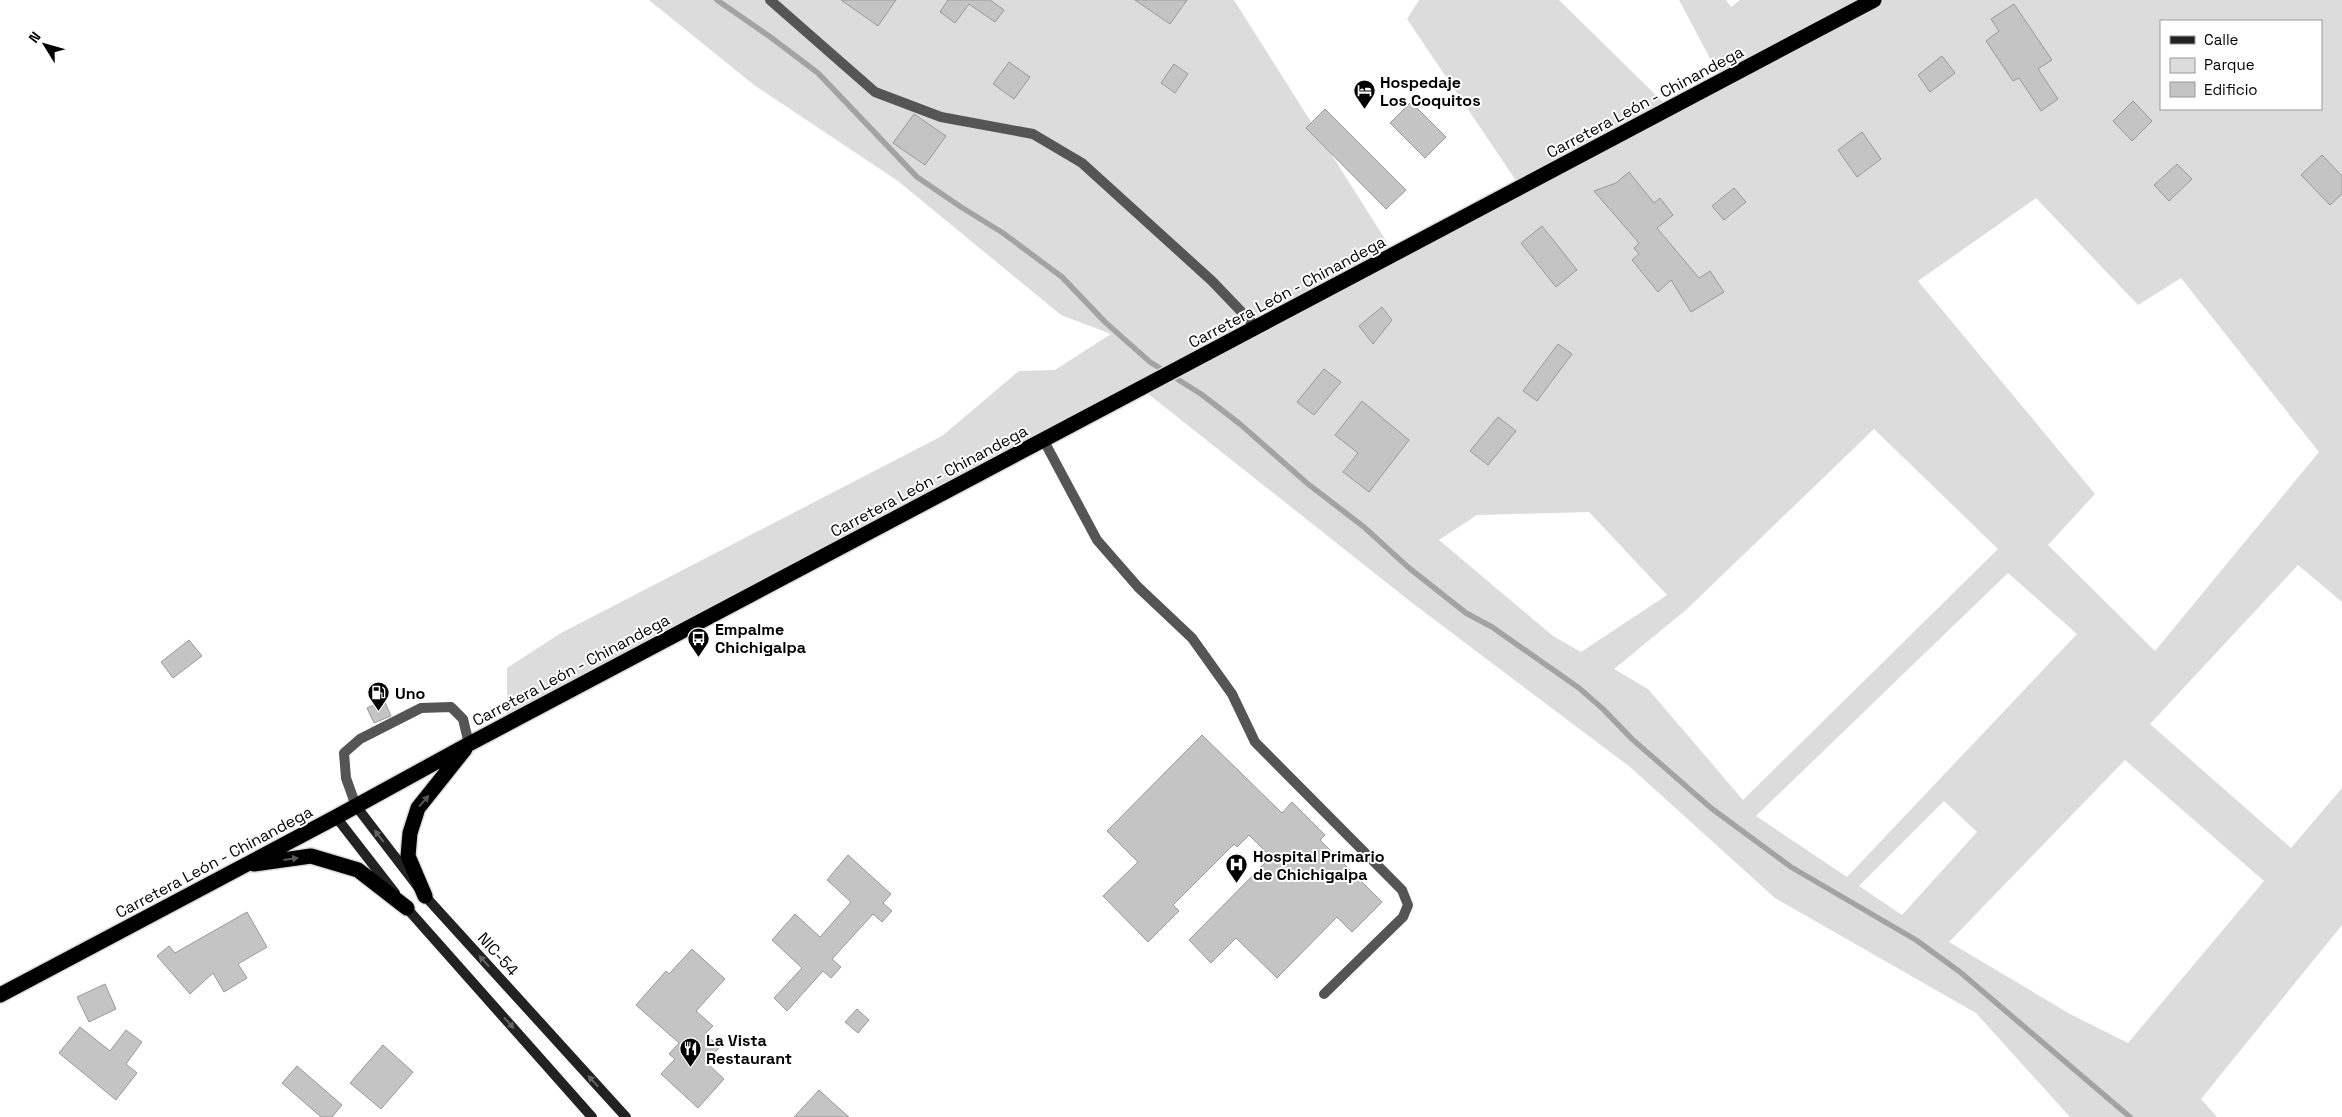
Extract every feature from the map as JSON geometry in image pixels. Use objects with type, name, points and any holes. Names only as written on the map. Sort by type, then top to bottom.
[{"type":"highway","name":"Carretera León - Chinandega","points":[[0,994],[1874,0]]},
{"type":"highway","points":[[425,896],[408,856],[410,834],[418,808],[469,744]]},
{"type":"highway","points":[[242,866],[311,856],[358,870],[407,908]]},
{"type":"main road","name":"NIC-54","points":[[356,806],[425,896],[626,1117]]},
{"type":"main road","points":[[336,817],[407,908],[592,1117]]},
{"type":"street","points":[[770,0],[875,92],[941,117],[1034,134],[1082,163],[1212,281],[1257,328]]},
{"type":"street","points":[[1044,441],[1096,540],[1138,587],[1192,638],[1232,694],[1255,742],[1402,890],[1408,905],[1402,917],[1324,994]]},
{"type":"street","points":[[356,806],[346,778],[344,753],[360,739],[421,708],[451,707],[463,719],[469,744]]},
{"type":"green space","points":[[649,0],[1234,0],[1395,255],[1521,188],[1407,19],[1419,0],[1559,0],[1670,109],[1722,81],[1679,0],[1726,0],[1731,7],[1740,0],[2342,0],[2342,602],[2298,565],[2150,724],[2291,848],[2342,788],[2342,925],[2201,1099],[2217,1117],[2070,1117],[1976,1013],[1775,898],[1630,767],[1411,602],[1142,389],[507,724],[507,668],[561,633],[942,436],[1019,371],[1055,370],[1111,334],[1061,315],[898,181],[754,85]],"holes":[[[2036,198],[2138,305],[2181,278],[2319,452],[2155,651],[2048,545],[2095,494],[1918,281]],[[1874,429],[1998,549],[1743,800],[1648,689],[1614,669],[1686,610]],[[1589,512],[1667,595],[1581,652],[1553,636],[1439,540],[1477,515]],[[2008,573],[2077,634],[1847,877],[1756,816]],[[2125,760],[2264,881],[2128,1043],[2070,1014],[1949,942]],[[1944,801],[1977,832],[1902,915],[1859,886]]]},
{"type":"building","points":[[841,0],[896,0],[878,26]]},
{"type":"building","points":[[948,0],[990,0],[1004,10],[995,22],[969,4],[955,23],[940,12]]},
{"type":"building","points":[[1135,0],[1187,0],[1170,24]]},
{"type":"building","points":[[2014,4],[2052,60],[2038,69],[2058,99],[2041,111],[2019,78],[2013,81],[1986,41],[1999,31],[1991,19]]},
{"type":"building","points":[[1942,56],[1955,73],[1930,92],[1918,75]]},
{"type":"building","points":[[1009,62],[1030,77],[1014,99],[993,84]]},
{"type":"building","points":[[1174,64],[1188,74],[1175,93],[1161,83]]},
{"type":"building","points":[[2133,101],[2152,121],[2132,141],[2113,121]]},
{"type":"building","points":[[1411,102],[1446,137],[1425,158],[1390,123]]},
{"type":"building","points":[[1325,109],[1406,190],[1386,209],[1306,128]]},
{"type":"building","points":[[914,114],[946,136],[925,165],[893,143]]},
{"type":"building","points":[[1862,132],[1881,159],[1857,177],[1838,150]]},
{"type":"building","points":[[2322,155],[2342,176],[2342,194],[2330,205],[2301,175]]},
{"type":"building","points":[[2177,164],[2192,179],[2169,201],[2154,185]]},
{"type":"building","points":[[1629,172],[1654,203],[1660,198],[1673,215],[1657,228],[1699,278],[1710,271],[1724,292],[1691,312],[1671,280],[1658,292],[1632,260],[1639,254],[1634,248],[1639,243],[1594,191],[1616,183]]},
{"type":"building","points":[[1734,188],[1746,202],[1724,220],[1712,206]]},
{"type":"building","points":[[1542,226],[1577,270],[1556,287],[1521,243]]},
{"type":"building","points":[[1382,307],[1392,320],[1373,344],[1359,326]]},
{"type":"building","points":[[1558,344],[1572,354],[1537,401],[1523,391]]},
{"type":"building","points":[[1324,369],[1341,382],[1314,415],[1297,402]]},
{"type":"building","points":[[1362,401],[1409,440],[1369,492],[1343,472],[1358,453],[1335,435]]},
{"type":"building","points":[[1498,417],[1516,431],[1488,465],[1470,451]]},
{"type":"building","points":[[189,640],[202,656],[173,678],[161,662]]},
{"type":"building","name":"Uno","points":[[384,700],[391,716],[374,723],[367,708]]},
{"type":"building","points":[[1202,735],[1282,813],[1292,802],[1325,835],[1320,840],[1382,902],[1352,932],[1337,917],[1277,978],[1236,938],[1211,963],[1189,940],[1271,857],[1249,835],[1237,847],[1234,844],[1173,905],[1179,911],[1148,942],[1103,896],[1138,862],[1107,831]]},
{"type":"building","points":[[848,855],[891,894],[883,903],[892,911],[882,922],[873,914],[832,959],[841,967],[831,978],[823,971],[787,1011],[774,998],[802,968],[772,940],[795,914],[820,937],[851,902],[827,880]]},
{"type":"building","points":[[247,912],[267,947],[238,964],[247,978],[224,992],[213,973],[190,994],[157,956],[169,946],[175,953]]},
{"type":"building","points":[[692,949],[725,979],[696,1011],[713,1026],[705,1034],[720,1047],[706,1062],[724,1079],[698,1108],[661,1074],[675,1059],[669,1054],[679,1043],[636,1005],[666,971],[669,974]]},
{"type":"building","points":[[105,984],[116,1009],[89,1022],[77,997]]},
{"type":"building","points":[[857,1009],[869,1020],[858,1033],[845,1022]]},
{"type":"building","points":[[80,1027],[110,1051],[126,1030],[142,1042],[126,1064],[137,1073],[116,1100],[59,1053]]},
{"type":"building","points":[[383,1045],[413,1072],[381,1109],[350,1083]]},
{"type":"building","points":[[297,1066],[342,1105],[332,1117],[321,1117],[282,1083]]},
{"type":"building","points":[[819,1090],[832,1102],[849,1117],[794,1117]]},
{"type":"waterway","points":[[717,0],[818,73],[917,177],[1003,233],[1062,277],[1105,322],[1150,362],[1201,394],[1240,424],[1308,484],[1364,527],[1409,568],[1466,613],[1492,627],[1579,688],[1603,709],[1632,739],[1711,808],[1791,867],[1916,940],[1960,972],[2130,1117]]},
{"type":"place","name":"Hospedaje Los Coquitos","points":[[1364,110]]},
{"type":"place","name":"Empalme Chichigalpa","points":[[699,657]]},
{"type":"place","name":"Uno","points":[[379,712]]},
{"type":"place","name":"Hospital Primario de Chichigalpa","points":[[1237,884]]},
{"type":"place","name":"La Vista Restaurant","points":[[690,1068]]}]
